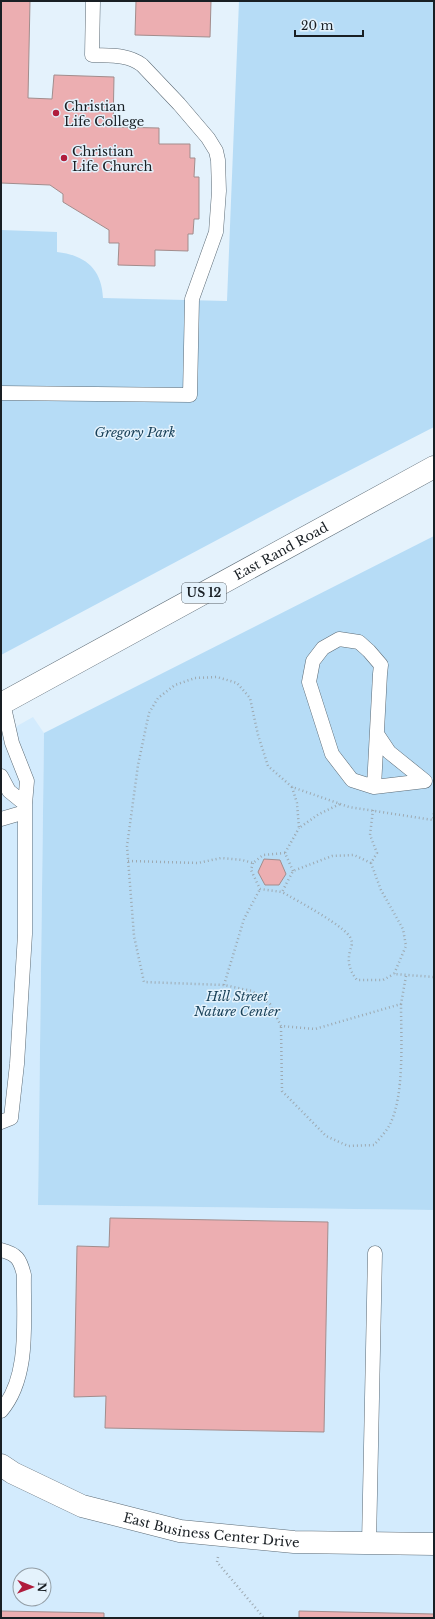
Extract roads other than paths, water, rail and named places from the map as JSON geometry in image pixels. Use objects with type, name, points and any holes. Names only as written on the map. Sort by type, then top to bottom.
[{"type":"main road","name":"East Rand Road","points":[[2,704],[434,467]]},
{"type":"main road","name":"East Business Center Drive","points":[[1,1465],[13,1473],[82,1506],[180,1531],[294,1542],[434,1544]]},
{"type":"lane","points":[[1,393],[190,394],[192,299],[216,232],[219,191],[218,160],[216,151],[208,138],[179,104],[142,65],[135,60],[124,57],[92,55],[93,1]]},
{"type":"lane","points":[[374,787],[380,665],[369,651],[359,642],[339,639],[324,648],[313,661],[309,682],[332,754],[352,780],[374,787],[429,782]]},
{"type":"lane","points":[[1,1122],[11,1118],[17,1064],[25,934],[25,808],[27,781],[12,743],[2,704]]},
{"type":"lane","points":[[377,734],[389,752],[429,782]]},
{"type":"lane","points":[[1,776],[9,792],[25,808]]},
{"type":"lane","points":[[1,819],[25,808]]},
{"type":"lane","points":[[1,1250],[13,1253],[21,1263],[24,1274],[23,1352],[21,1372],[17,1387],[1,1412]]},
{"type":"lane","points":[[369,1543],[375,1253]]},
{"type":"place","name":"Christian Life College","points":[[56,113]]},
{"type":"place","name":"Christian Life Church","points":[[64,158]]},
{"type":"park label","name":"Gregory Park","points":[[135,432]]},
{"type":"park label","name":"Hill Street Nature Center","points":[[237,1004]]}]
